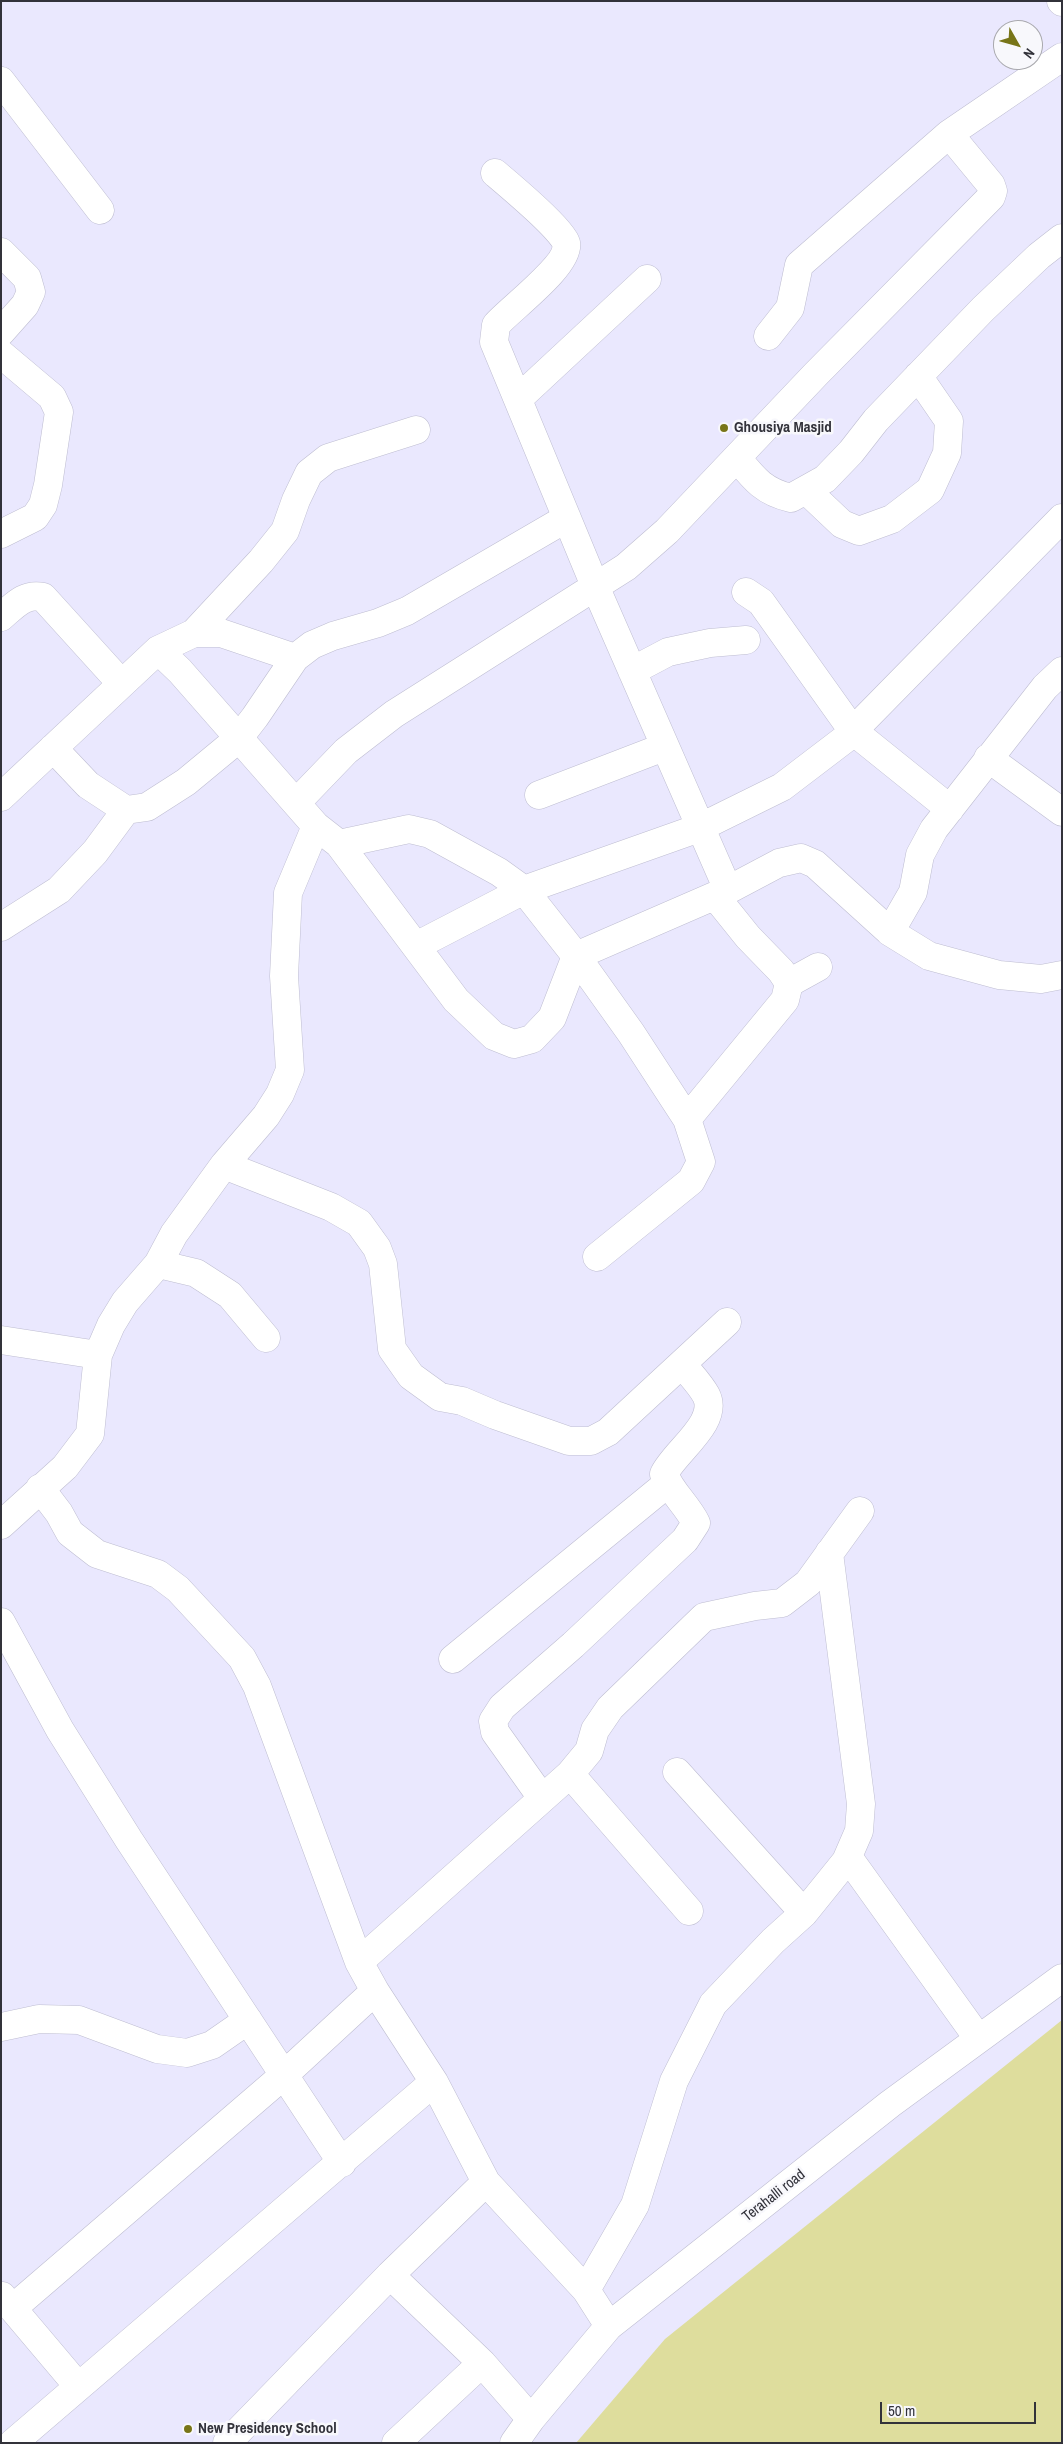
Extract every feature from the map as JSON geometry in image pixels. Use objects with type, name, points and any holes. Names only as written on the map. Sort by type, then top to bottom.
[{"type":"street","points":[[768,336],[790,308],[799,264],[949,134],[1062,57]]},
{"type":"street","points":[[1,81],[100,210]]},
{"type":"street","points":[[296,803],[346,751],[394,714],[626,567],[667,531],[816,374],[991,197],[993,191],[991,185],[949,134]]},
{"type":"street","points":[[495,173],[557,230],[566,242],[565,252],[556,268],[496,326],[494,342],[595,586],[699,828],[721,893],[748,937],[781,971],[789,983]]},
{"type":"street","points":[[737,458],[754,480],[773,494],[791,498],[825,479],[851,452],[876,420],[990,302],[1039,256],[1062,238]]},
{"type":"street","points":[[1,252],[28,278],[31,292],[25,305],[1,332]]},
{"type":"street","points":[[518,399],[647,279]]},
{"type":"street","points":[[1,354],[52,397],[59,412],[48,485],[43,505],[35,517],[1,534]]},
{"type":"street","points":[[806,490],[842,524],[859,531],[892,519],[930,490],[947,453],[949,421],[918,376]]},
{"type":"street","points":[[1,797],[158,650],[194,633],[261,561],[285,531],[309,472],[328,458],[416,430]]},
{"type":"street","points":[[53,748],[88,785],[126,810],[147,808],[186,782],[238,739],[295,658],[312,645],[333,636],[378,623],[407,611],[567,518]]},
{"type":"street","points":[[416,946],[524,890],[699,828],[782,787],[853,731],[1062,518]]},
{"type":"street","points":[[746,592],[761,602],[853,731],[950,809]]},
{"type":"street","points":[[6,605],[32,595],[43,598],[122,683]]},
{"type":"street","points":[[194,633],[221,633],[295,658]]},
{"type":"street","points":[[632,671],[668,652],[710,643],[746,640]]},
{"type":"street","points":[[158,650],[180,671],[316,826],[338,844],[456,1000],[494,1036],[514,1044],[532,1039],[552,1018],[576,956],[721,893],[779,863],[801,858],[815,864],[890,932],[929,956],[999,976],[1041,980],[1062,976]]},
{"type":"street","points":[[890,932],[913,892],[920,855],[934,829],[1045,687],[1062,671]]},
{"type":"street","points":[[539,795],[664,747]]},
{"type":"street","points":[[988,758],[1062,812]]},
{"type":"street","points":[[1,927],[59,890],[95,852],[126,810]]},
{"type":"street","points":[[1,1525],[65,1467],[90,1434],[98,1355],[111,1325],[126,1302],[158,1264],[174,1234],[224,1165],[266,1116],[280,1094],[290,1070],[284,976],[288,893],[316,826]]},
{"type":"street","points":[[338,844],[409,829],[430,834],[499,872],[524,890],[576,956],[631,1033],[687,1119],[700,1162],[690,1181],[597,1256]]},
{"type":"street","points":[[687,1119],[785,1000],[789,983],[818,966]]},
{"type":"street","points":[[224,1165],[331,1207],[359,1223],[377,1248],[383,1264],[392,1349],[411,1376],[440,1397],[462,1401],[494,1415],[570,1441],[591,1441],[608,1432],[727,1322]]},
{"type":"street","points":[[158,1264],[196,1273],[230,1295],[266,1338]]},
{"type":"street","points":[[1,1340],[98,1355]]},
{"type":"street","points":[[542,1798],[495,1732],[493,1721],[502,1707],[573,1645],[685,1540],[696,1523],[668,1483],[664,1474],[669,1465],[704,1424],[710,1407],[706,1395],[682,1364]]},
{"type":"street","points":[[453,1659],[668,1483]]},
{"type":"street","points":[[40,1488],[59,1513],[70,1533],[97,1554],[158,1574],[165,1579],[202,1613],[242,1658],[256,1686],[358,1962],[434,2082],[486,2182],[586,2290],[609,2326]]},
{"type":"street","points":[[358,1962],[570,1774],[589,1751],[595,1730],[610,1708],[704,1617],[755,1606],[782,1603],[808,1582],[860,1511]]},
{"type":"street","points":[[586,2290],[635,2206],[674,2081],[713,2004],[773,1941],[804,1913],[848,1857],[859,1831],[861,1804],[829,1553]]},
{"type":"street","points":[[1,1622],[65,1738],[129,1840],[342,2163]]},
{"type":"street","points":[[677,1772],[804,1913]]},
{"type":"street","points":[[570,1774],[689,1911]]},
{"type":"street","points":[[848,1857],[978,2038]]},
{"type":"street","name":"Terahalli road","points":[[514,2443],[531,2419],[609,2326],[890,2104],[1062,1978]]},
{"type":"street","points":[[78,2386],[7,2302],[284,2075],[375,1991]]},
{"type":"street","points":[[1,2027],[40,2019],[79,2020],[157,2050],[187,2053],[212,2044],[248,2020]]},
{"type":"street","points":[[13,2443],[342,2163],[434,2082]]},
{"type":"street","points":[[227,2443],[390,2275],[486,2182]]},
{"type":"street","points":[[390,2275],[482,2363],[531,2419]]},
{"type":"street","points":[[396,2443],[482,2363]]},
{"type":"shaded area","points":[[1062,2020],[1062,2443],[576,2443],[665,2339]]},
{"type":"place","name":"Ghousiya Masjid","points":[[724,428]]},
{"type":"place","name":"New Presidency School","points":[[188,2429]]}]
